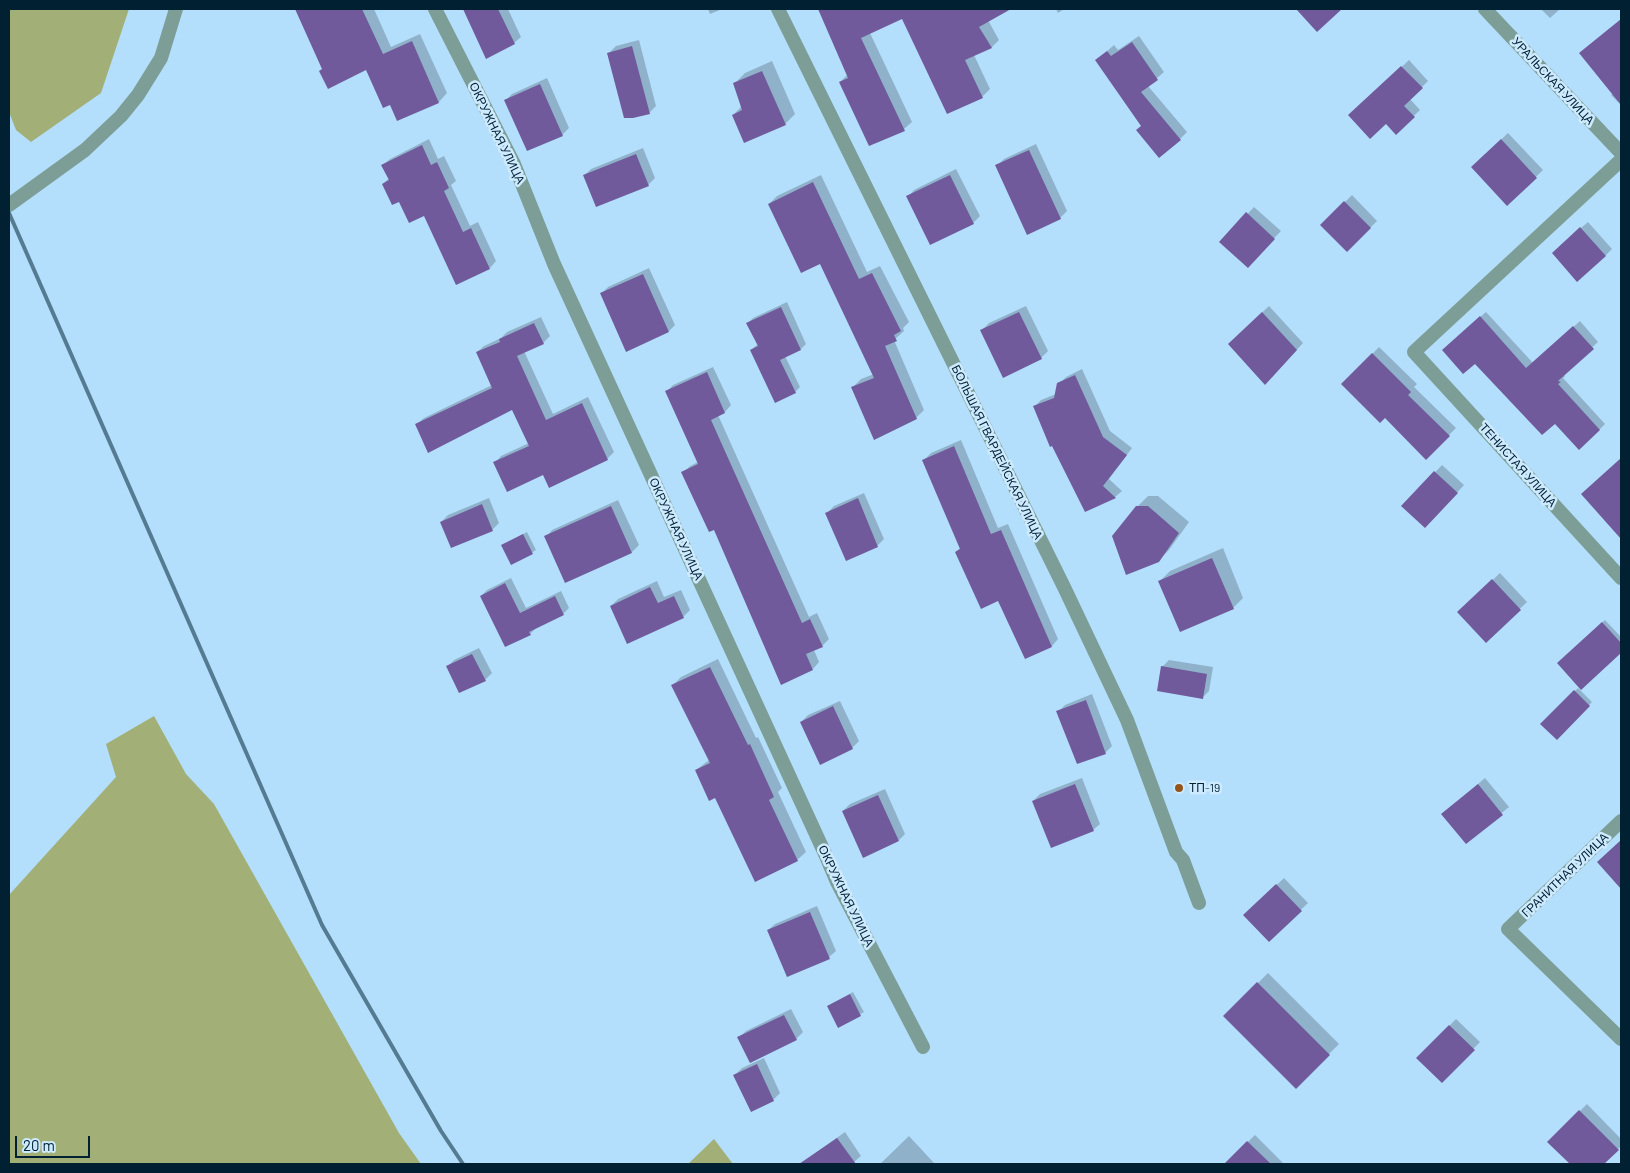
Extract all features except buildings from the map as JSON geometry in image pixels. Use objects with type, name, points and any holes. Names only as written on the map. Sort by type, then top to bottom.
[{"type":"street","points":[[9,205],[85,150],[121,116],[138,95],[161,58],[176,9]]},
{"type":"street","name":"ОКРУЖНАЯ УЛИЦА","points":[[435,9],[514,164],[554,264],[837,882],[923,1047]]},
{"type":"street","name":"БОЛЬШАЯ ГВАРДЕЙСКАЯ УЛИЦА","points":[[778,9],[1064,587],[1123,711],[1176,852],[1183,860],[1198,903]]},
{"type":"street","name":"УРАЛЬСКАЯ УЛИЦА","points":[[1485,9],[1621,153]]},
{"type":"street","name":"ТЕНИСТАЯ УЛИЦА","points":[[1621,160],[1414,352],[1621,578]]},
{"type":"street","name":"ГРАНИТНАЯ УЛИЦА","points":[[1621,821],[1508,929],[1621,1039]]},
{"type":"green space","points":[[9,9],[129,9],[101,93],[31,142],[16,130],[9,112]]},
{"type":"green space","points":[[154,716],[186,774],[214,804],[399,1133],[421,1164],[9,1164],[9,895],[116,777],[106,744]]},
{"type":"green space","points":[[714,1139],[733,1164],[688,1164]]},
{"type":"railway","points":[[9,213],[322,925],[441,1131],[463,1164]]},
{"type":"place","name":"ТП-19","points":[[1179,788]]}]
